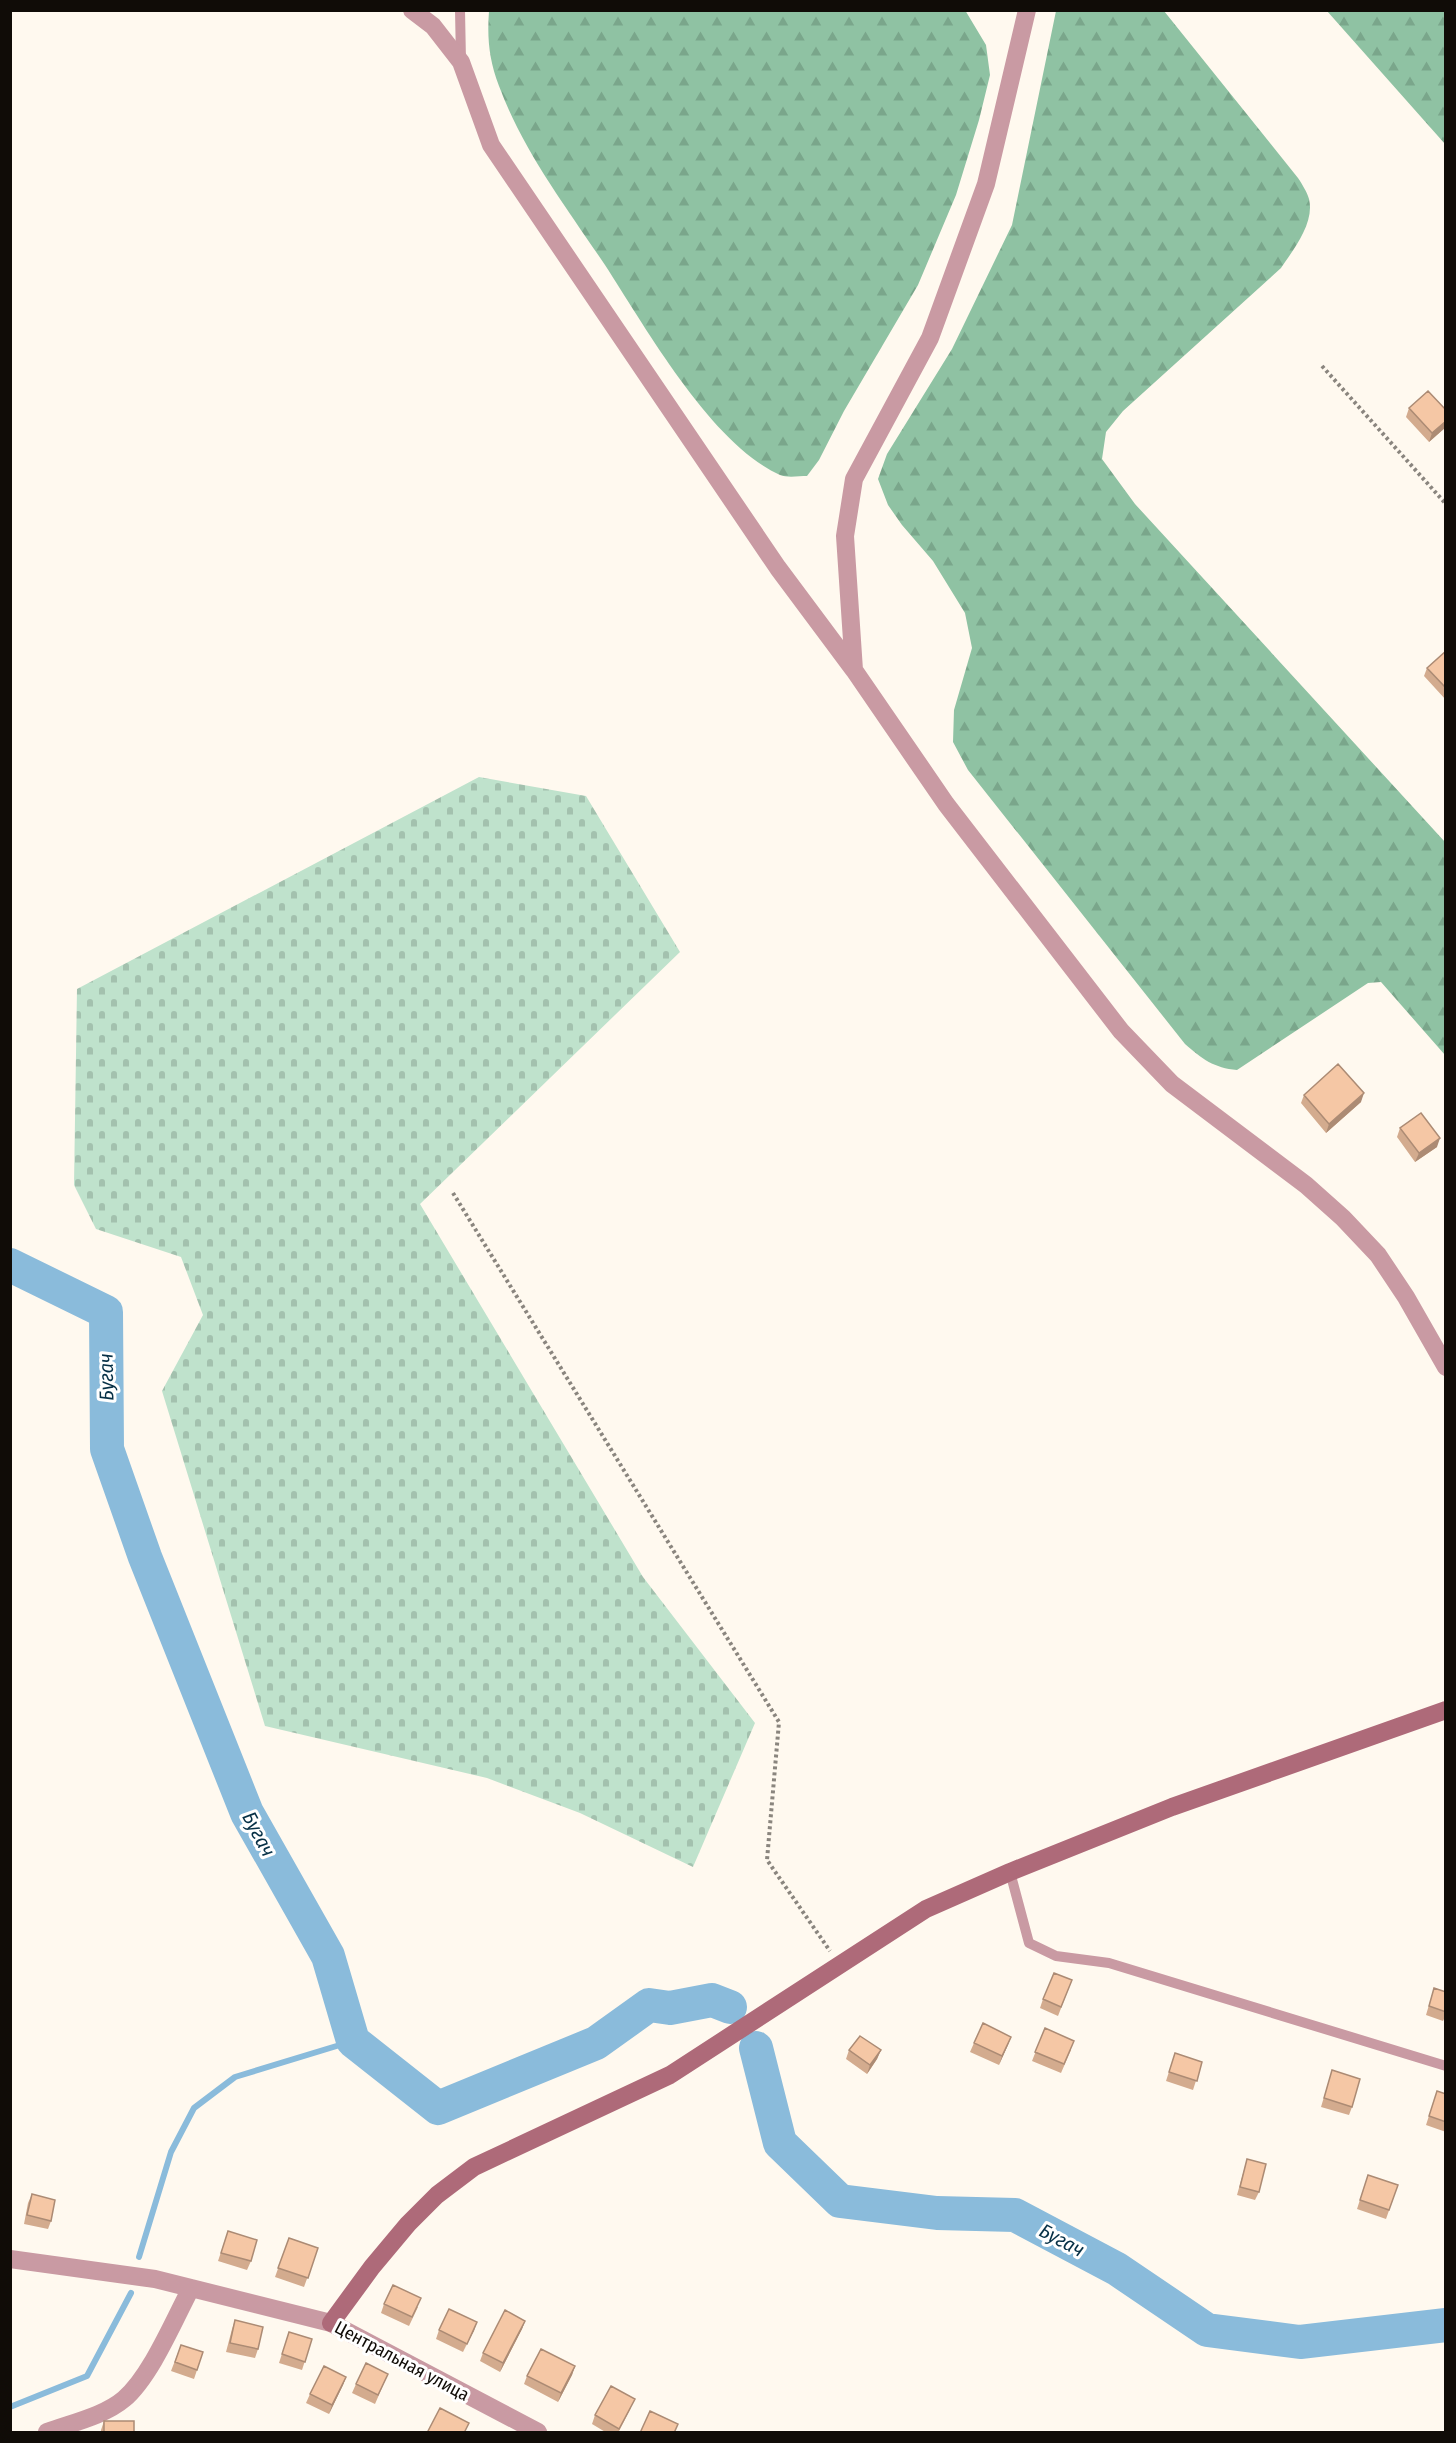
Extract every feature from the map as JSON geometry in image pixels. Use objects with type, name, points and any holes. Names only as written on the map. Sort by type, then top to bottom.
[{"type":"street","points":[[412,10],[433,26],[461,62],[490,145],[778,568],[854,670],[946,804],[1120,1031],[1172,1084],[1306,1185],[1344,1218],[1378,1256],[1406,1297],[1446,1367]]},
{"type":"street","points":[[854,670],[845,536],[854,479],[930,338],[986,184],[1027,10]]},
{"type":"street","points":[[331,2323],[372,2267],[408,2224],[437,2195],[474,2167],[670,2075],[926,1910],[1010,1872],[1172,1807],[1446,1710]]},
{"type":"street","name":"Центральная улица","points":[[10,2259],[155,2279],[331,2323],[538,2433]]},
{"type":"street","points":[[47,2433],[110,2409],[124,2399],[151,2364],[191,2288]]},
{"type":"lane","points":[[460,10],[461,62]]},
{"type":"lane","points":[[1010,1872],[1029,1943],[1056,1956],[1109,1963],[1446,2066]]},
{"type":"path","points":[[1322,366],[1446,504]]},
{"type":"path","points":[[453,1193],[779,1722],[767,1860],[839,1964]]},
{"type":"green space","points":[[965,10],[986,45],[990,75],[956,195],[918,285],[844,411],[819,460],[807,476],[780,475],[754,460],[705,412],[660,351],[546,178],[520,133],[496,76],[490,49],[489,11]]},
{"type":"green space","points":[[1056,11],[1164,11],[1298,178],[1308,196],[1310,208],[1306,227],[1281,268],[1123,411],[1106,432],[1102,459],[1135,504],[1445,842],[1445,1055],[1381,982],[1368,983],[1237,1070],[1215,1065],[1203,1058],[1185,1044],[968,770],[953,742],[954,710],[972,648],[965,613],[933,561],[888,505],[878,479],[887,454],[952,349],[1012,225]]},
{"type":"green space","points":[[1327,11],[1445,11],[1445,144]]},
{"type":"green space","points":[[479,777],[586,796],[680,952],[420,1204],[643,1577],[755,1723],[693,1867],[580,1813],[487,1778],[265,1726],[162,1391],[203,1315],[181,1257],[96,1229],[74,1185],[77,989]]},
{"type":"building","points":[[1428,391],[1446,410],[1446,421],[1432,433],[1409,408]]},
{"type":"building","points":[[1446,651],[1446,688],[1427,668]]},
{"type":"building","points":[[1338,1064],[1364,1093],[1329,1124],[1304,1095]]},
{"type":"building","points":[[1421,1113],[1440,1138],[1419,1153],[1400,1128]]},
{"type":"building","points":[[1054,1973],[1072,1980],[1061,2007],[1043,1999]]},
{"type":"building","points":[[1434,1988],[1446,1992],[1446,2012],[1429,2006]]},
{"type":"building","points":[[983,2023],[1011,2037],[1002,2056],[974,2043]]},
{"type":"building","points":[[1045,2028],[1074,2041],[1064,2064],[1035,2052]]},
{"type":"building","points":[[860,2036],[881,2050],[870,2065],[849,2050]]},
{"type":"building","points":[[1175,2053],[1202,2062],[1197,2081],[1169,2072]]},
{"type":"building","points":[[1332,2070],[1360,2079],[1352,2107],[1324,2098]]},
{"type":"building","points":[[1437,2091],[1446,2094],[1446,2122],[1429,2116]]},
{"type":"building","points":[[1247,2159],[1266,2164],[1259,2192],[1240,2187]]},
{"type":"building","points":[[1368,2175],[1398,2185],[1389,2210],[1360,2200]]},
{"type":"building","points":[[32,2194],[55,2200],[51,2221],[27,2215]]},
{"type":"building","points":[[228,2231],[257,2240],[251,2261],[221,2253]]},
{"type":"building","points":[[289,2238],[318,2248],[308,2278],[278,2268]]},
{"type":"building","points":[[393,2285],[421,2298],[412,2317],[384,2304]]},
{"type":"building","points":[[449,2309],[477,2322],[467,2344],[439,2330]]},
{"type":"building","points":[[505,2310],[525,2321],[503,2363],[483,2353]]},
{"type":"building","points":[[235,2320],[263,2327],[258,2349],[230,2343]]},
{"type":"building","points":[[289,2332],[312,2339],[305,2362],[282,2354]]},
{"type":"building","points":[[181,2345],[203,2352],[197,2370],[175,2362]]},
{"type":"building","points":[[541,2349],[575,2366],[561,2393],[527,2376]]},
{"type":"building","points":[[366,2363],[388,2374],[378,2395],[356,2384]]},
{"type":"building","points":[[324,2366],[346,2377],[332,2405],[310,2394]]},
{"type":"building","points":[[611,2386],[635,2399],[619,2429],[595,2415]]},
{"type":"building","points":[[440,2408],[469,2423],[464,2433],[427,2433]]},
{"type":"building","points":[[650,2411],[678,2424],[674,2433],[640,2433]]},
{"type":"building","points":[[104,2421],[134,2421],[134,2433],[104,2433]]},
{"type":"waterway","name":"Бугач","points":[[10,1265],[106,1312],[107,1449],[145,1557],[247,1813],[328,1956],[353,2041],[438,2108],[596,2043],[649,2005],[670,2008],[712,2000],[730,2007]]},
{"type":"waterway","points":[[139,2257],[171,2152],[194,2108],[235,2077],[353,2041]]},
{"type":"waterway","name":"Бугач","points":[[756,2048],[780,2143],[840,2201],[937,2213],[1015,2215],[1117,2269],[1207,2330],[1300,2342],[1446,2325]]},
{"type":"waterway","points":[[10,2407],[87,2376],[131,2293]]}]
